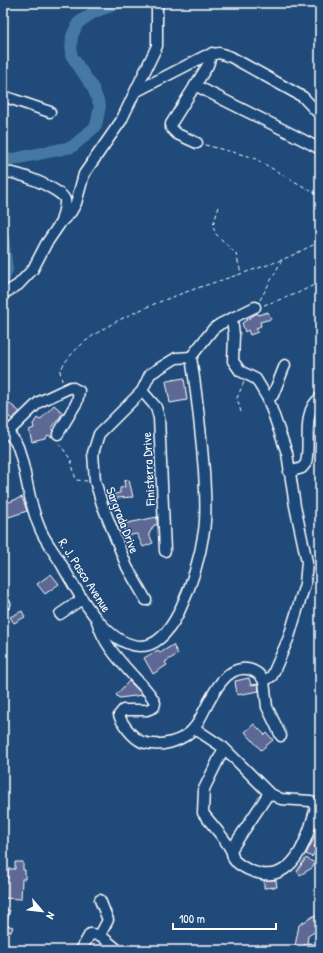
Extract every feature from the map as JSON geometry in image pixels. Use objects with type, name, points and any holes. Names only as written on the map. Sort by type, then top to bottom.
[{"type":"street","points":[[3,294],[18,285],[33,269],[61,222],[71,212],[76,203],[84,174],[111,137],[137,91],[157,46],[157,3]]},
{"type":"street","points":[[137,91],[212,53],[219,53],[231,57],[302,97],[320,115]]},
{"type":"street","points":[[197,143],[177,134],[171,128],[173,120],[208,65],[212,53]]},
{"type":"street","points":[[195,85],[320,149]]},
{"type":"street","points":[[3,96],[50,112]]},
{"type":"street","points":[[5,172],[42,183],[63,196],[65,201],[61,222]]},
{"type":"street","points":[[191,357],[213,329],[255,307]]},
{"type":"street","points":[[232,319],[234,335],[233,361],[245,375],[256,379],[268,399],[287,453],[289,472],[306,554],[307,571],[299,604],[277,667],[272,676],[264,681]]},
{"type":"street","name":"Sargrada Drive","points":[[146,600],[127,567],[102,504],[95,481],[93,453],[99,434],[142,391],[150,374],[176,358],[191,357]]},
{"type":"street","name":"R. J. Pasco Avenue","points":[[5,431],[18,446],[26,484],[39,527],[82,599],[108,631],[126,643],[142,646],[156,641],[171,628],[182,605],[199,558],[204,531],[206,505],[202,437],[191,357]]},
{"type":"street","points":[[268,399],[273,395],[284,366]]},
{"type":"street","points":[[5,431],[39,402],[72,387],[79,391],[78,402],[58,434]]},
{"type":"street","name":"Finisterra Drive","points":[[142,391],[156,407],[158,418],[165,551]]},
{"type":"street","points":[[289,472],[302,468],[306,463],[309,417],[311,408],[320,398]]},
{"type":"street","points":[[60,614],[82,599]]},
{"type":"street","points":[[96,618],[102,637],[119,660],[151,695],[155,703],[154,707],[147,710],[123,710],[121,712],[120,718],[130,732],[140,741],[161,745],[170,743],[194,728],[213,693],[224,679],[234,672],[243,669],[255,671],[264,681],[266,706],[281,736]]},
{"type":"street","points":[[194,728],[224,748],[268,793],[281,799],[311,801],[316,807],[304,844],[296,858],[281,871],[272,875],[256,873],[246,869],[234,860],[231,850],[203,813],[204,789],[224,748]]},
{"type":"street","points":[[231,850],[268,793]]},
{"type":"street","points":[[100,900],[108,920],[100,935]]},
{"type":"street","points":[[86,949],[90,934],[100,935],[118,950]]},
{"type":"path","points":[[197,143],[252,157],[320,196],[320,180]]},
{"type":"path","points":[[220,207],[213,225],[215,233],[236,254],[241,273]]},
{"type":"path","points":[[63,390],[60,372],[69,356],[114,322],[157,303],[282,260],[320,242]]},
{"type":"path","points":[[255,307],[282,260]]},
{"type":"path","points":[[255,307],[296,294],[320,282]]},
{"type":"path","points":[[241,412],[237,398],[245,375]]},
{"type":"path","points":[[58,434],[57,439],[74,466],[76,480],[95,481]]},
{"type":"building","points":[[268,312],[271,319],[260,322],[261,326],[256,328],[258,332],[250,335],[248,330],[245,332],[242,323],[257,313],[258,315]]},
{"type":"building","points":[[184,378],[187,400],[170,403],[166,381]]},
{"type":"building","points":[[3,398],[20,412],[12,419],[8,416],[3,422]]},
{"type":"building","points":[[54,405],[63,413],[51,429],[53,430],[52,437],[48,435],[45,439],[32,442],[29,430],[34,428],[33,424],[37,418],[40,420]]},
{"type":"building","points":[[129,480],[133,497],[116,498],[117,502],[109,503],[106,496],[120,493],[120,488],[125,487],[124,481]]},
{"type":"building","points":[[22,497],[27,511],[9,517],[4,504]]},
{"type":"building","points":[[157,517],[157,525],[154,525],[149,534],[153,543],[143,547],[137,534],[125,536],[123,524]]},
{"type":"building","points":[[51,574],[59,584],[45,594],[37,584]]},
{"type":"building","points":[[22,611],[25,617],[14,623],[10,617]]},
{"type":"building","points":[[173,645],[178,654],[165,662],[167,665],[153,674],[144,658],[158,650],[160,653]]},
{"type":"building","points":[[249,678],[251,685],[258,684],[259,691],[237,695],[235,681]]},
{"type":"building","points":[[129,681],[143,695],[119,698],[116,695]]},
{"type":"building","points":[[254,724],[265,735],[267,733],[273,740],[261,750],[245,732]]},
{"type":"building","points":[[315,836],[320,839],[314,847],[317,848],[312,857],[306,854]]},
{"type":"building","points":[[306,858],[315,863],[312,868],[300,875],[297,871]]},
{"type":"building","points":[[15,862],[23,862],[23,870],[25,870],[25,879],[22,879],[21,899],[3,898],[3,877],[8,878],[8,869],[15,869]]},
{"type":"building","points":[[264,880],[276,880],[277,887],[264,888]]},
{"type":"building","points":[[3,909],[10,910],[6,925],[13,927],[11,932],[3,930]]},
{"type":"building","points":[[320,912],[320,932],[316,931],[308,936],[307,943],[303,948],[295,946],[299,925]]},
{"type":"waterway","points":[[3,168],[9,160],[72,147],[96,126],[100,106],[93,88],[71,55],[72,36],[78,23],[94,12],[119,3]]},
{"type":"waterway","points":[[3,237],[7,270],[3,281]]}]
